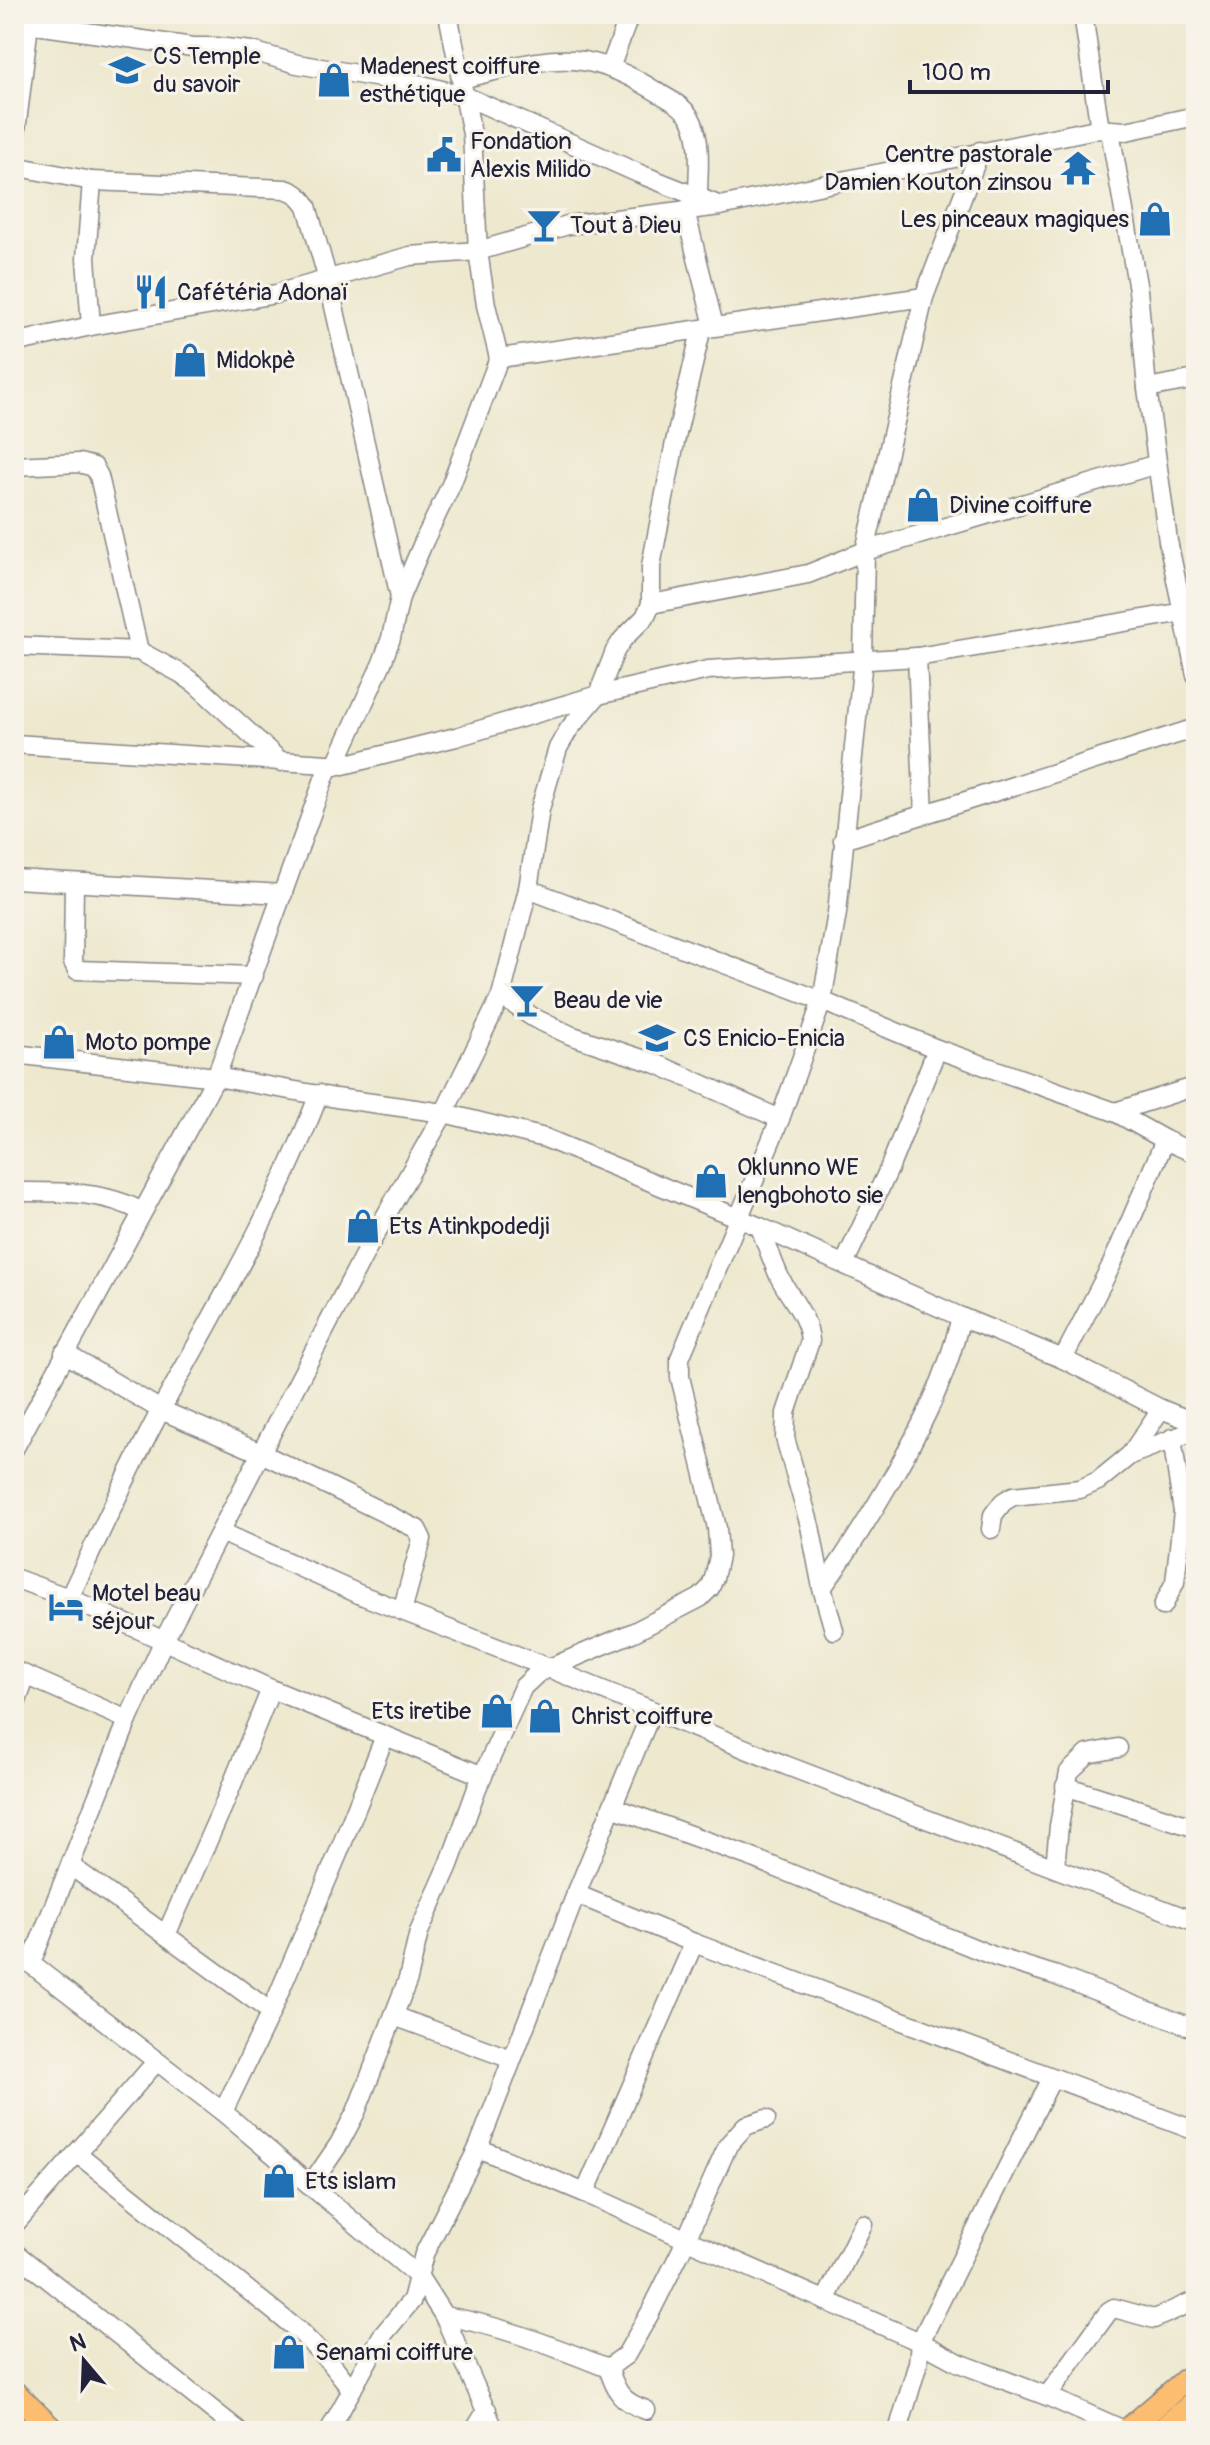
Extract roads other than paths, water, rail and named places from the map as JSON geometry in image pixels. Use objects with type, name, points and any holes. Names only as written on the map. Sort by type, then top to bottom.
[{"type":"main road","points":[[1126,2431],[1196,2371]]},
{"type":"main road","points":[[14,2392],[54,2431]]},
{"type":"main road","points":[[1160,2431],[1196,2401]]},
{"type":"street","points":[[14,1449],[216,1077],[332,765],[382,663],[400,597],[451,485],[499,358],[486,305],[478,251],[472,134],[448,14]]},
{"type":"street","points":[[610,68],[630,14]]},
{"type":"street","points":[[1083,14],[1099,123],[1138,290],[1147,388],[1168,541],[1189,612],[1196,675]]},
{"type":"street","points":[[14,147],[23,21],[193,47],[252,51],[297,64],[463,87],[640,174],[692,204]]},
{"type":"street","points":[[31,1963],[128,1720],[164,1640],[368,1247],[444,1113],[501,996],[528,889],[540,809],[558,748],[569,729],[598,695],[615,651],[645,617],[651,604],[651,566],[675,442],[708,328],[692,204],[697,140],[690,116],[661,94],[610,68],[583,61],[553,60],[463,87]]},
{"type":"street","points":[[14,343],[91,326],[276,294],[410,256],[478,251],[568,225],[692,204],[720,206],[980,151],[1103,130],[1146,128],[1196,116]]},
{"type":"street","points":[[311,2185],[348,2129],[408,1979],[419,1932],[449,1865],[471,1801],[523,1687],[549,1668],[634,1632],[700,1598],[710,1588],[714,1578],[719,1556],[717,1528],[679,1368],[684,1346],[780,1119],[822,1001],[837,913],[863,659],[865,551],[924,297],[980,151]]},
{"type":"street","points":[[14,166],[92,181],[285,189],[295,192],[307,206],[328,280],[400,597]]},
{"type":"street","points":[[91,326],[86,258],[92,181]]},
{"type":"street","points":[[499,358],[924,297]]},
{"type":"street","points":[[1147,388],[1196,379]]},
{"type":"street","points":[[14,466],[79,463],[94,467],[99,476],[139,651]]},
{"type":"street","points":[[651,604],[808,574],[865,551],[1157,464]]},
{"type":"street","points":[[14,744],[332,765],[363,761],[598,695],[708,670],[917,657],[1189,612]]},
{"type":"street","points":[[14,646],[139,651],[197,685],[281,762]]},
{"type":"street","points":[[917,657],[924,815]]},
{"type":"street","points":[[843,840],[1196,728]]},
{"type":"street","points":[[14,879],[283,894]]},
{"type":"street","points":[[74,883],[73,962],[77,970],[254,976]]},
{"type":"street","points":[[528,889],[822,1001],[937,1049],[1115,1112],[1196,1154]]},
{"type":"street","points":[[501,996],[534,1018],[570,1035],[657,1064],[780,1119]]},
{"type":"street","points":[[844,1264],[889,1169],[937,1049]]},
{"type":"street","points":[[14,1054],[216,1077],[444,1113],[562,1143],[1063,1359],[1161,1409],[1196,1423]]},
{"type":"street","points":[[1115,1112],[1196,1086]]},
{"type":"street","points":[[69,1598],[161,1410],[270,1207],[319,1094]]},
{"type":"street","points":[[1063,1359],[1112,1264],[1165,1140]]},
{"type":"street","points":[[14,1192],[57,1192],[97,1197],[142,1212]]},
{"type":"street","points":[[760,1227],[780,1279],[805,1318],[809,1330],[810,1341],[786,1413],[785,1438],[810,1526],[834,1630]]},
{"type":"street","points":[[822,1588],[854,1546],[925,1419],[952,1353],[961,1317]]},
{"type":"street","points":[[64,1353],[161,1410],[263,1454],[417,1529],[422,1539],[402,1611]]},
{"type":"street","points":[[991,1529],[993,1515],[1003,1502],[1013,1496],[1080,1489],[1098,1481],[1130,1455],[1161,1409]]},
{"type":"street","points":[[1130,1455],[1196,1430]]},
{"type":"street","points":[[1163,1606],[1175,1582],[1190,1518],[1172,1438]]},
{"type":"street","points":[[221,1532],[402,1611],[785,1765],[1196,1922]]},
{"type":"street","points":[[14,1578],[69,1598],[271,1689],[483,1776]]},
{"type":"street","points":[[14,1709],[20,1673],[128,1720]]},
{"type":"street","points":[[166,1935],[271,1689]]},
{"type":"street","points":[[329,2431],[381,2337],[412,2300],[424,2254],[478,2148],[576,1894],[652,1711]]},
{"type":"street","points":[[223,2112],[271,2012],[385,1736]]},
{"type":"street","points":[[1055,1867],[1069,1772],[1088,1754],[1118,1748]]},
{"type":"street","points":[[1065,1786],[1196,1828]]},
{"type":"street","points":[[612,1807],[745,1855],[996,1957],[1054,1975],[1196,2029]]},
{"type":"street","points":[[71,1866],[271,2012]]},
{"type":"street","points":[[576,1894],[694,1943],[1196,2131]]},
{"type":"street","points":[[585,2193],[694,1943]]},
{"type":"street","points":[[14,1951],[223,2112],[419,2277],[444,2316],[495,2431]]},
{"type":"street","points":[[394,2016],[511,2059]]},
{"type":"street","points":[[14,2225],[156,2062]]},
{"type":"street","points":[[898,2431],[918,2363],[920,2342],[1052,2078]]},
{"type":"street","points":[[608,2368],[626,2355],[657,2299],[728,2145],[745,2126],[766,2119]]},
{"type":"street","points":[[478,2148],[920,2342],[959,2363],[1047,2396],[1126,2431]]},
{"type":"street","points":[[78,2154],[299,2331],[331,2363],[352,2390]]},
{"type":"street","points":[[825,2301],[863,2224]]},
{"type":"street","points":[[14,2252],[239,2431]]},
{"type":"street","points":[[1047,2396],[1109,2311],[1119,2308],[1154,2319],[1196,2300]]},
{"type":"street","points":[[444,2316],[474,2321],[526,2337],[608,2368],[621,2398],[646,2410]]},
{"type":"street","points":[[474,2431],[487,2410]]},
{"type":"place","name":"CS Temple du savoir","points":[[127,70]]},
{"type":"place","name":"Madenest coiffure esthétique","points":[[334,80]]},
{"type":"place","name":"Fondation Alexis Milido","points":[[444,155]]},
{"type":"place","name":"Centre pastorale Damien Kouton zinsou","points":[[1078,168]]},
{"type":"place","name":"Les pinceaux magiques","points":[[1155,219]]},
{"type":"place","name":"Tout à Dieu","points":[[544,225]]},
{"type":"place","name":"Cafétéria Adonaï","points":[[151,292]]},
{"type":"place","name":"Midokpè","points":[[190,360]]},
{"type":"place","name":"Divine coiffure","points":[[923,505]]},
{"type":"place","name":"Beau de vie","points":[[527,1000]]},
{"type":"place","name":"CS Enicio-Enicia","points":[[657,1038]]},
{"type":"place","name":"Moto pompe","points":[[59,1042]]},
{"type":"place","name":"Oklunno WE lengbohoto sie","points":[[711,1181]]},
{"type":"place","name":"Ets Atinkpodedji","points":[[363,1226]]},
{"type":"place","name":"Motel beau séjour","points":[[66,1607]]},
{"type":"place","name":"Ets iretibe","points":[[497,1711]]},
{"type":"place","name":"Christ coiffure","points":[[545,1716]]},
{"type":"place","name":"Ets islam","points":[[279,2181]]},
{"type":"place","name":"Senami coiffure","points":[[289,2352]]}]
